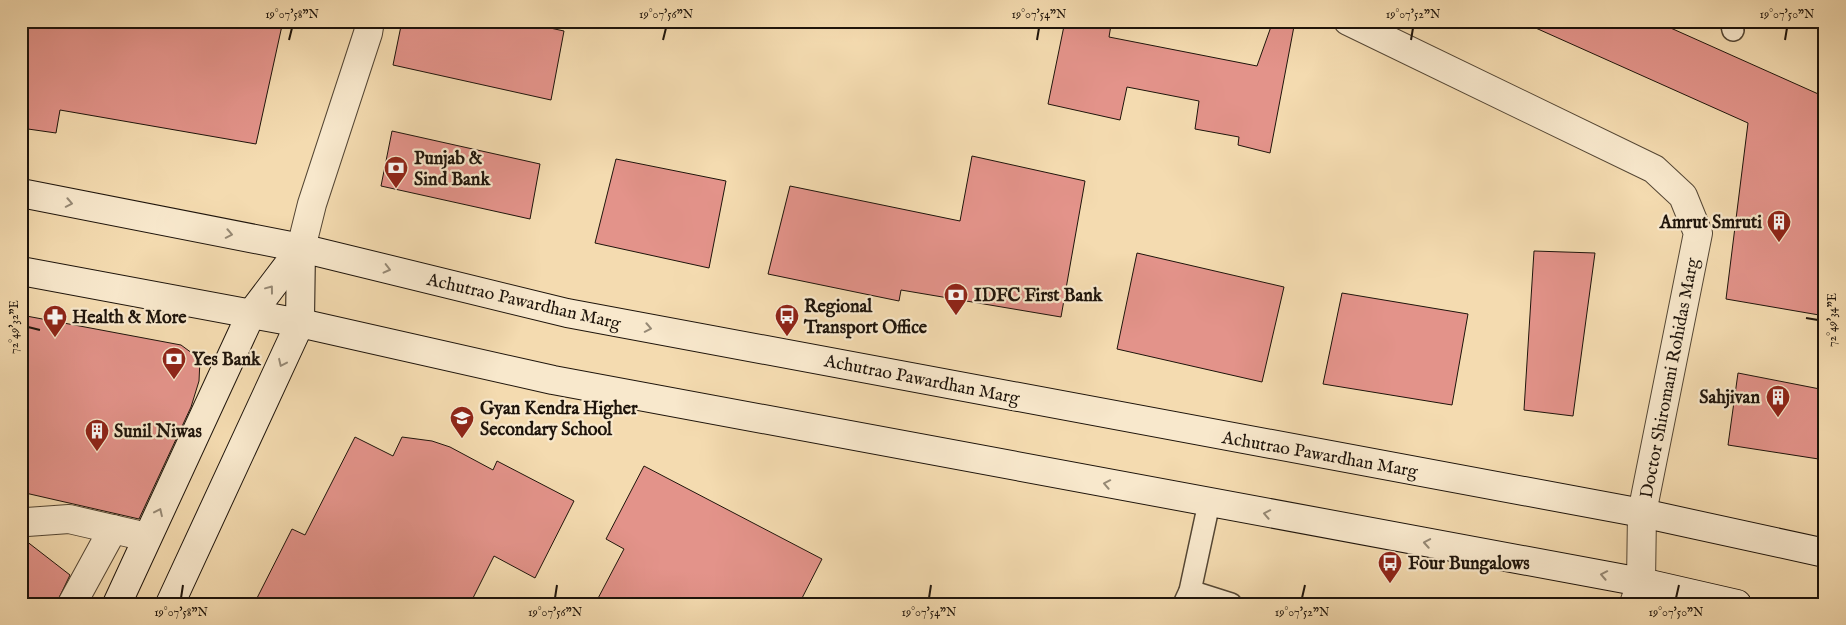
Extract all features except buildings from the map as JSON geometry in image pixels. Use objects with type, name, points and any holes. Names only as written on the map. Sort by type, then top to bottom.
[{"type":"main road","points":[[170,604],[300,323],[301,248],[312,204],[368,33],[370,21]]},
{"type":"main road","name":"Doctor Shiromani Rohidas Marg","points":[[1348,21],[1654,169],[1683,196],[1698,234],[1642,513],[1638,593]]},
{"type":"main road","name":"Achutrao Pawardhan Marg","points":[[21,193],[301,248],[567,313],[1642,513],[1825,553]]},
{"type":"main road","points":[[117,604],[251,314],[301,248]]},
{"type":"main road","points":[[21,271],[300,323],[553,380],[1209,503],[1638,593],[1737,604]]},
{"type":"main road","points":[[21,520],[27,522],[69,519],[148,537]]},
{"type":"main road","points":[[72,604],[113,529]]},
{"type":"lane","points":[[1209,503],[1187,597],[1231,604]]},
{"type":"place","name":"Punjab & Sind Bank","points":[[396,189]]},
{"type":"place","name":"Amrut Smruti","points":[[1779,243]]},
{"type":"place","name":"IDFC First Bank","points":[[956,316]]},
{"type":"place","name":"Regional Transport Office","points":[[787,337]]},
{"type":"place","name":"Health & More","points":[[55,338]]},
{"type":"place","name":"Yes Bank","points":[[174,380]]},
{"type":"place","name":"Sahjivan","points":[[1778,418]]},
{"type":"place","name":"Gyan Kendra Higher Secondary School","points":[[462,439]]},
{"type":"place","name":"Sunil Niwas","points":[[97,452]]},
{"type":"place","name":"Four Bungalows","points":[[1390,584]]}]
